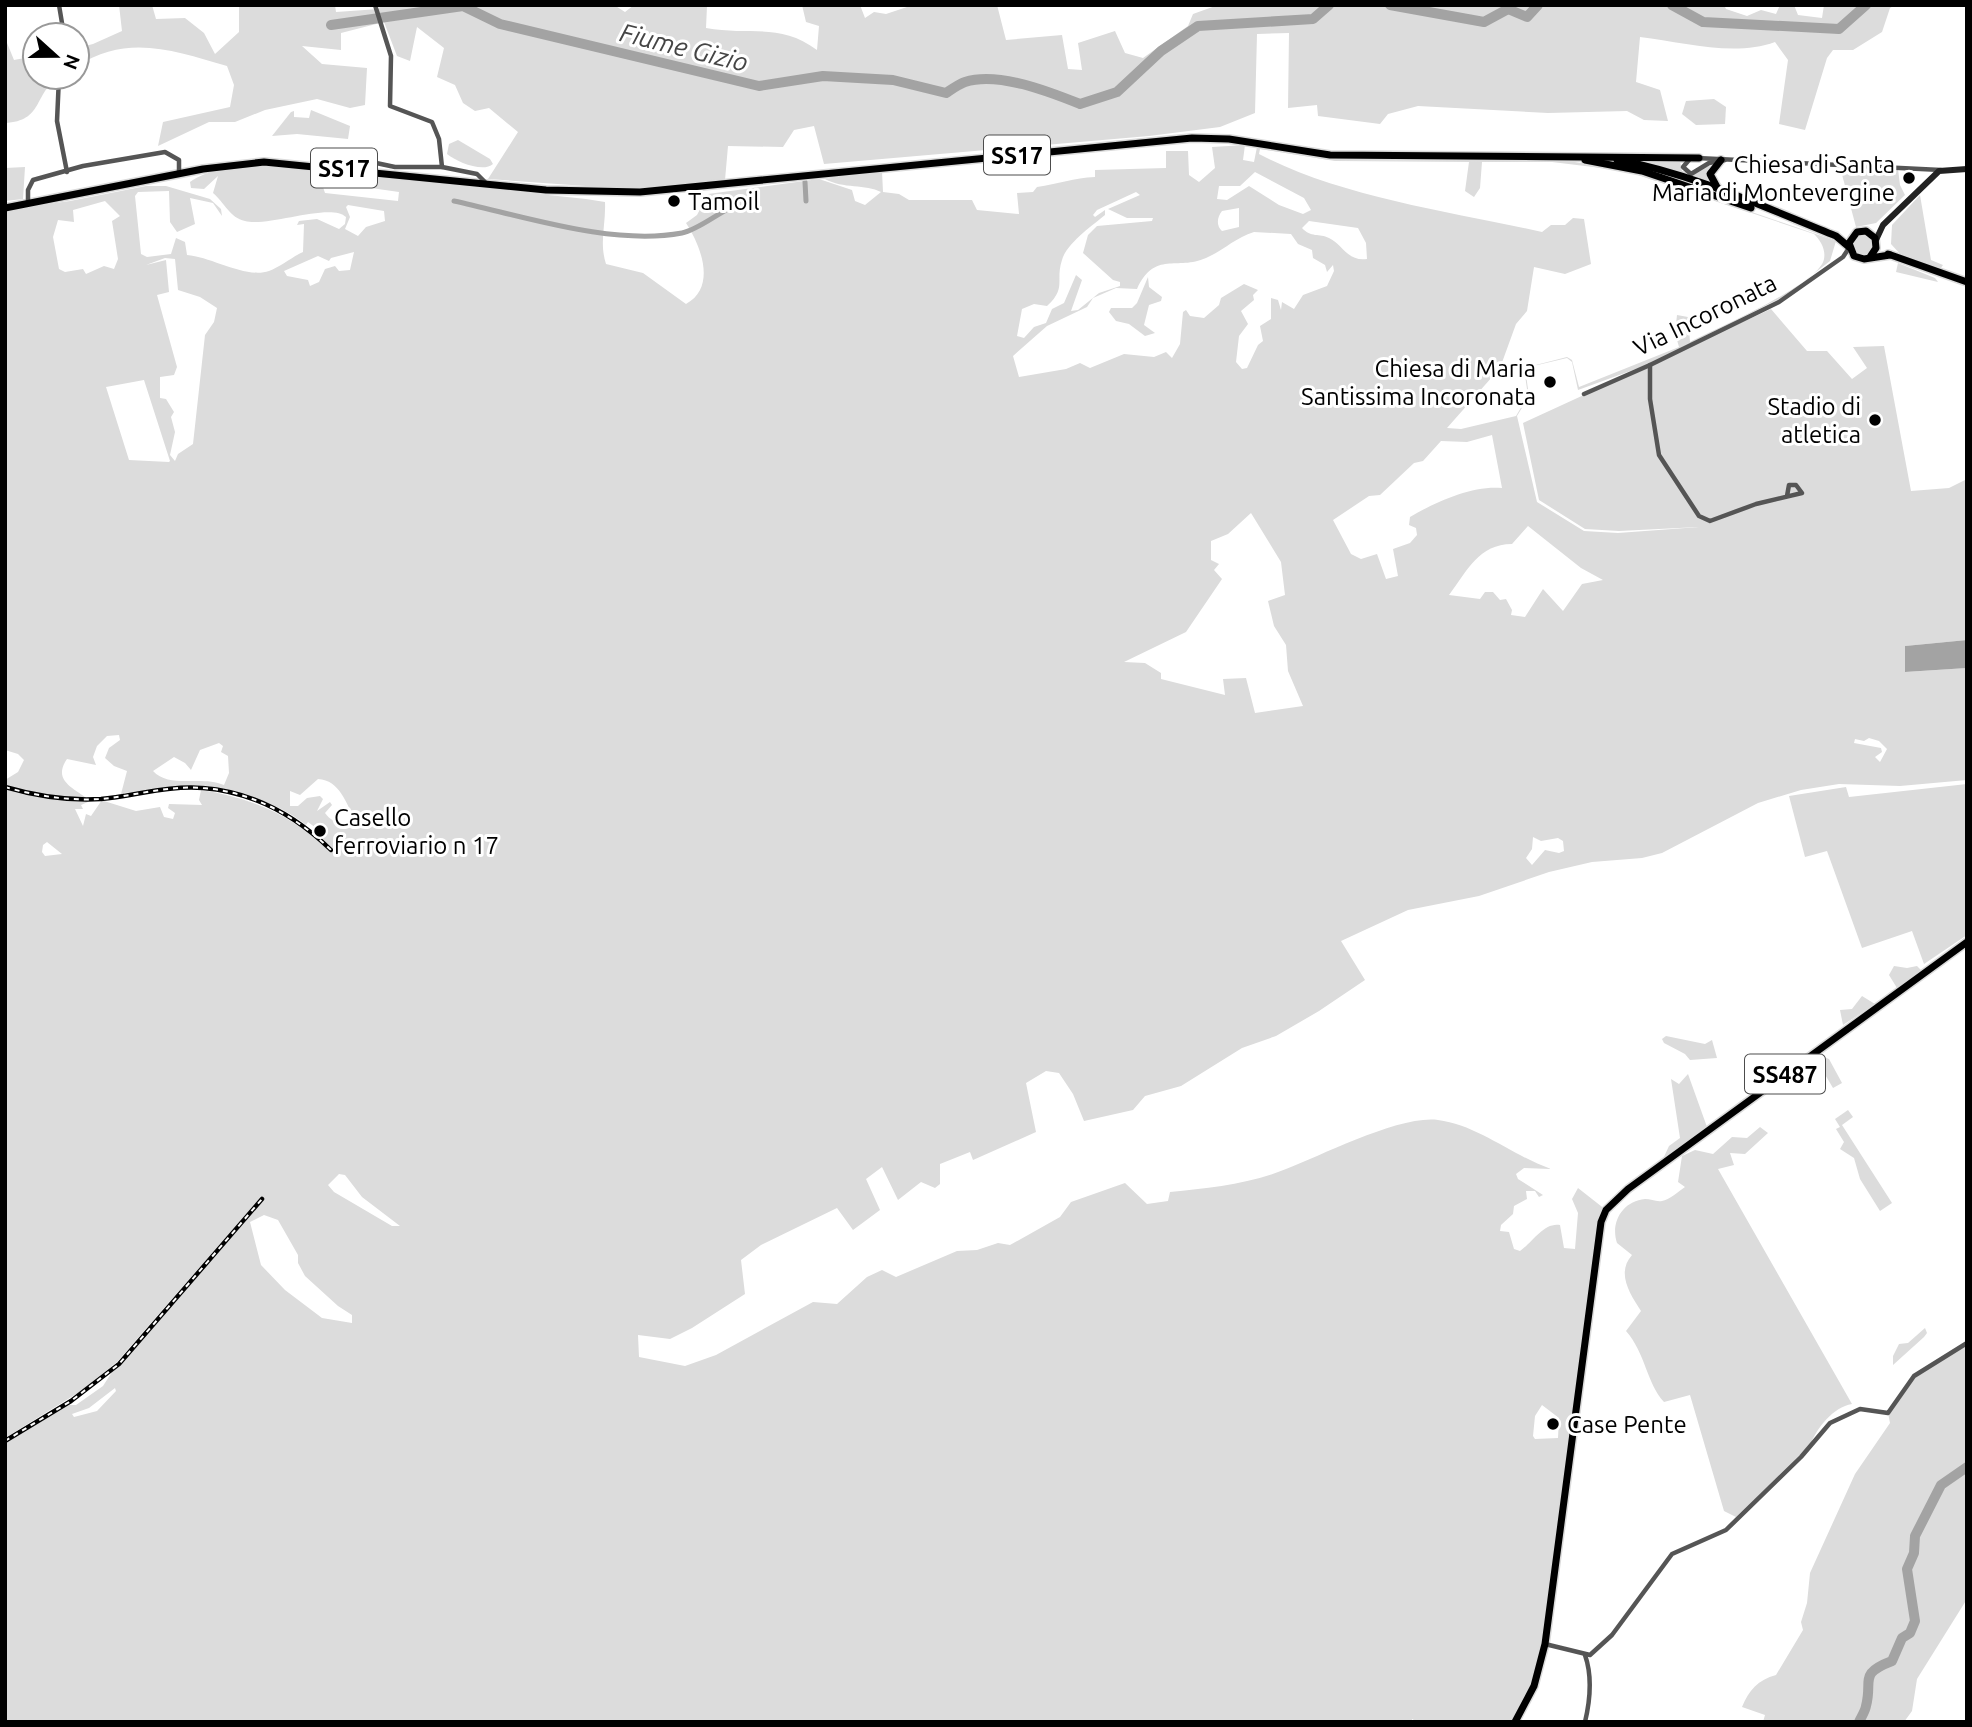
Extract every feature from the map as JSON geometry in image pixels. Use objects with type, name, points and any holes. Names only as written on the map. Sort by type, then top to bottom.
[{"type":"main road","name":"SS17","points":[[5,208],[179,174],[264,162],[395,170],[557,190],[640,192],[823,178],[1192,138],[1229,139],[1330,155],[1596,157],[1654,168],[1836,236],[1849,247]]},
{"type":"main road","name":"SS17","points":[[1549,156],[1642,171],[1787,218]]},
{"type":"main road","points":[[1596,157],[1699,158]]},
{"type":"main road","points":[[1721,192],[1712,183],[1710,174],[1723,160]]},
{"type":"main road","points":[[1870,257],[1876,250],[1876,241],[1882,225],[1931,178],[1941,170],[1967,169]]},
{"type":"main road","points":[[1882,225],[1853,234],[1849,247],[1856,257],[1890,255],[1967,282]]},
{"type":"main road","points":[[1864,230],[1890,255]]},
{"type":"main road","name":"SS17","points":[[1836,236],[1853,234]]},
{"type":"main road","name":"SS487","points":[[1515,1722],[1534,1686],[1545,1644],[1600,1235],[1606,1210],[1637,1182],[1967,942]]},
{"type":"street","points":[[375,5],[391,56],[390,106],[432,122],[439,139],[442,167]]},
{"type":"street","points":[[56,91],[57,121],[67,172]]},
{"type":"street","points":[[28,204],[28,190],[33,180],[90,164],[165,152],[179,160],[179,174]]},
{"type":"street","points":[[1723,160],[1709,163],[1692,174],[1685,171],[1685,162],[1699,158],[1923,167],[1941,170]]},
{"type":"street","points":[[395,170],[442,167],[477,174],[485,182]]},
{"type":"street","points":[[1923,167],[1931,178]]},
{"type":"street","name":"Via Incoronata","points":[[1584,394],[1650,365],[1790,296],[1838,261],[1849,247]]},
{"type":"street","name":"Via Incoronata","points":[[1838,261],[1856,257]]},
{"type":"street","points":[[1650,365],[1650,399],[1659,454],[1699,516],[1710,521],[1787,496]]},
{"type":"street","points":[[1545,1644],[1590,1655],[1612,1635],[1672,1554],[1726,1531],[1801,1457],[1830,1423],[1860,1409],[1888,1413],[1914,1376],[1967,1343]]},
{"type":"street","points":[[1585,1655],[1589,1667],[1589,1706],[1585,1722]]},
{"type":"shaded area","points":[[119,5],[152,5],[156,19],[185,18],[204,33],[215,54],[239,32],[239,5],[335,5],[336,12],[379,9],[380,5],[614,5],[625,12],[634,5],[707,6],[706,28],[777,33],[803,41],[817,50],[819,26],[806,22],[802,5],[860,5],[865,18],[874,12],[886,14],[913,5],[997,5],[1006,40],[1062,35],[1068,69],[1082,70],[1078,43],[1115,31],[1125,53],[1143,58],[1188,26],[1193,14],[1218,5],[1724,5],[1726,9],[1747,16],[1761,10],[1776,14],[1780,5],[1794,5],[1798,15],[1822,18],[1824,5],[1895,5],[1890,8],[1882,32],[1853,50],[1833,50],[1827,58],[1805,130],[1779,124],[1788,60],[1775,42],[1726,48],[1640,37],[1636,82],[1660,90],[1668,121],[1644,120],[1627,111],[1548,113],[1418,106],[1388,114],[1380,124],[1318,116],[1317,105],[1288,108],[1289,33],[1257,34],[1255,113],[1220,127],[1149,136],[824,164],[814,126],[794,130],[783,147],[728,146],[725,180],[628,189],[488,179],[518,132],[489,108],[475,111],[463,103],[455,85],[437,77],[444,48],[417,27],[410,61],[397,56],[384,22],[341,33],[341,50],[302,46],[322,64],[367,68],[365,105],[350,108],[317,99],[265,110],[235,122],[209,122],[158,146],[163,122],[230,107],[234,85],[227,66],[170,51],[133,48],[115,50],[91,59],[91,44],[122,31]]},
{"type":"shaded area","points":[[5,38],[14,60],[21,59],[21,91],[45,91],[26,117],[5,123]]},
{"type":"shaded area","points":[[1714,99],[1726,107],[1725,124],[1696,125],[1682,114],[1686,101]]},
{"type":"shaded area","points":[[311,110],[350,126],[348,139],[297,134],[272,136],[291,112],[294,111],[294,117],[309,118]]},
{"type":"shaded area","points":[[458,140],[490,159],[493,164],[477,167],[451,157],[447,154],[449,144]]},
{"type":"shaded area","points":[[1245,145],[1243,160],[1254,162],[1257,147],[1335,160],[1567,161],[1627,169],[1836,241],[1830,261],[1807,279],[1824,259],[1822,245],[1814,234],[1626,171],[1552,162],[1482,162],[1480,188],[1474,197],[1465,191],[1469,162],[1335,161],[1260,149],[1259,154],[1325,182],[1360,192],[1542,232],[1551,225],[1565,225],[1573,218],[1584,219],[1591,264],[1565,274],[1534,267],[1527,311],[1516,324],[1500,368],[1447,428],[1461,429],[1516,416],[1528,396],[1524,368],[1567,357],[1572,360],[1579,387],[1679,347],[1675,333],[1677,315],[1688,317],[1690,342],[1765,305],[1804,282],[1785,296],[1644,366],[1578,390],[1572,362],[1567,358],[1525,368],[1529,396],[1517,416],[1537,502],[1584,531],[1618,533],[1699,527],[1619,531],[1585,529],[1539,500],[1523,423],[1771,309],[1807,351],[1827,351],[1852,379],[1867,368],[1853,347],[1884,346],[1911,491],[1949,488],[1967,479],[1967,640],[1905,646],[1906,672],[1967,668],[1967,780],[1900,786],[1839,784],[1801,790],[1758,803],[1662,853],[1642,858],[1592,862],[1549,872],[1479,896],[1408,910],[1341,941],[1365,980],[1276,1036],[1242,1048],[1181,1086],[1145,1096],[1133,1110],[1084,1121],[1073,1094],[1059,1073],[1046,1071],[1026,1083],[1036,1132],[973,1160],[970,1152],[940,1164],[940,1184],[935,1188],[921,1182],[898,1200],[882,1167],[866,1179],[880,1210],[853,1230],[837,1208],[761,1245],[741,1260],[745,1294],[670,1339],[638,1335],[639,1357],[685,1366],[716,1355],[813,1302],[837,1304],[867,1277],[882,1270],[896,1277],[957,1251],[977,1250],[998,1243],[1010,1245],[1060,1217],[1071,1202],[1125,1183],[1147,1204],[1168,1201],[1170,1192],[1258,1178],[1362,1137],[1403,1124],[1438,1120],[1467,1128],[1551,1169],[1524,1168],[1516,1174],[1518,1179],[1543,1195],[1539,1197],[1535,1191],[1526,1191],[1527,1199],[1514,1206],[1513,1214],[1501,1225],[1500,1231],[1509,1232],[1514,1249],[1520,1251],[1544,1230],[1560,1225],[1564,1248],[1575,1249],[1578,1213],[1572,1199],[1578,1188],[1606,1210],[1540,1667],[1515,1722],[1418,1722],[1412,1719],[1412,1722],[5,1722],[5,1443],[69,1405],[76,1405],[103,1386],[112,1372],[263,1201],[260,1198],[117,1362],[81,1391],[5,1438],[5,789],[25,795],[26,791],[5,785],[5,780],[18,772],[24,760],[18,754],[5,750],[5,210],[146,186],[166,186],[210,199],[221,209],[222,216],[213,203],[190,198],[195,224],[177,232],[170,222],[169,191],[138,192],[135,196],[141,254],[147,257],[171,254],[176,238],[185,242],[187,255],[260,273],[269,271],[303,252],[304,224],[297,225],[299,221],[317,219],[339,229],[345,224],[346,217],[327,212],[269,221],[245,221],[231,213],[213,193],[218,176],[204,189],[191,188],[190,182],[210,172],[222,170],[281,167],[586,199],[605,202],[603,241],[606,264],[643,273],[686,304],[696,297],[704,277],[701,254],[686,223],[697,215],[708,194],[819,179],[852,190],[855,201],[865,205],[881,192],[825,179],[882,171],[883,192],[899,194],[909,200],[972,200],[977,210],[1019,214],[1017,193],[1033,192],[1037,187],[1095,177],[1095,170],[1166,168],[1166,151],[1188,151],[1189,175],[1199,182],[1215,168],[1212,147]],"holes":[[[1255,172],[1304,198],[1311,210],[1303,214],[1279,205],[1249,186],[1227,200],[1217,199],[1219,186],[1240,186]],[[319,175],[348,179],[350,185],[399,192],[398,201],[325,193]],[[1136,192],[1140,195],[1108,209],[1127,218],[1153,218],[1152,221],[1097,226],[1088,235],[1083,253],[1113,280],[1120,282],[1120,286],[1099,293],[1078,310],[1071,311],[1082,280],[1076,275],[1064,303],[1052,309],[1046,323],[1034,327],[1024,338],[1017,336],[1022,309],[1034,304],[1047,306],[1053,300],[1059,289],[1060,267],[1065,254],[1080,235],[1105,215],[1105,210],[1095,217],[1093,215],[1097,210]],[[105,201],[120,216],[112,221],[118,259],[114,269],[104,266],[86,274],[83,269],[65,272],[59,269],[53,237],[58,220],[74,222],[73,210]],[[348,205],[384,211],[385,221],[366,227],[358,236],[345,229],[350,217],[346,207]],[[1239,208],[1239,227],[1222,231],[1218,219],[1222,211]],[[1309,221],[1358,228],[1366,243],[1367,259],[1355,258],[1329,238],[1309,233],[1302,228]],[[1254,232],[1291,234],[1298,244],[1312,250],[1313,258],[1325,265],[1327,272],[1333,265],[1334,271],[1327,286],[1303,295],[1294,309],[1282,302],[1281,310],[1278,300],[1271,298],[1271,319],[1260,326],[1263,341],[1258,345],[1247,368],[1242,369],[1236,362],[1239,336],[1248,324],[1241,311],[1254,300],[1253,295],[1258,290],[1244,284],[1221,298],[1219,305],[1204,318],[1190,316],[1186,310],[1183,312],[1180,344],[1172,358],[1166,352],[1154,357],[1124,354],[1090,368],[1080,363],[1066,369],[1019,377],[1013,356],[1047,326],[1087,307],[1093,298],[1116,288],[1137,289],[1144,277],[1159,265],[1206,258]],[[354,252],[350,270],[339,271],[335,266],[325,269],[319,282],[310,286],[308,280],[287,276],[284,271],[318,256],[329,261],[331,258]],[[165,258],[175,259],[178,290],[200,297],[217,308],[214,322],[205,335],[193,444],[178,454],[175,461],[170,455],[175,432],[171,417],[174,412],[166,399],[160,398],[160,377],[174,375],[177,367],[157,295],[169,292],[166,260],[146,265]],[[144,380],[170,461],[129,460],[106,387]],[[1492,435],[1502,488],[1479,489],[1454,496],[1410,517],[1409,525],[1416,528],[1417,535],[1410,543],[1393,549],[1398,576],[1386,579],[1377,554],[1361,559],[1351,554],[1333,520],[1369,496],[1380,495],[1414,463],[1423,461],[1441,441],[1467,442]],[[1251,513],[1281,562],[1285,595],[1268,601],[1274,626],[1286,645],[1288,671],[1303,706],[1255,713],[1246,678],[1223,679],[1225,695],[1161,679],[1161,673],[1145,663],[1124,662],[1186,632],[1222,579],[1214,570],[1219,564],[1211,560],[1211,541],[1228,534]],[[1528,526],[1581,568],[1603,580],[1582,584],[1563,611],[1543,589],[1525,617],[1511,615],[1512,610],[1506,599],[1500,600],[1493,592],[1485,592],[1480,599],[1449,595],[1468,568],[1482,554],[1501,545],[1512,544]],[[119,735],[120,740],[109,748],[105,758],[114,766],[127,771],[121,794],[104,797],[91,816],[86,814],[83,826],[75,809],[83,809],[81,805],[90,801],[64,779],[63,767],[67,759],[96,765],[93,757],[97,746],[107,736]],[[1869,738],[1879,741],[1887,749],[1880,762],[1875,757],[1882,752],[1881,748],[1854,743],[1855,739],[1864,741]],[[219,743],[223,746],[221,752],[228,756],[229,773],[224,785],[206,781],[177,781],[153,771],[174,757],[191,770],[200,750]],[[318,779],[326,780],[337,788],[355,819],[354,822],[346,824],[331,819],[325,813],[332,805],[330,802],[317,811],[323,799],[320,796],[307,798],[298,806],[290,806],[290,791],[300,795]],[[202,785],[257,799],[306,825],[308,822],[316,828],[319,825],[327,831],[322,838],[332,848],[329,851],[301,827],[270,810],[220,793],[201,790],[199,800],[202,805],[169,804],[168,808],[175,813],[173,819],[164,817],[160,807],[136,811],[104,801],[124,798],[124,793]],[[1533,837],[1541,841],[1558,838],[1563,841],[1564,851],[1559,853],[1545,850],[1532,865],[1526,858],[1532,849]],[[47,842],[62,854],[45,856],[42,852],[43,845]],[[339,1174],[345,1175],[362,1197],[400,1226],[392,1226],[334,1192],[328,1185]],[[264,1215],[278,1220],[298,1255],[298,1263],[305,1276],[352,1315],[352,1323],[322,1318],[285,1290],[261,1265],[250,1222]],[[115,1388],[116,1391],[97,1411],[74,1417],[72,1414],[89,1408]],[[1542,1405],[1559,1418],[1558,1438],[1535,1439],[1533,1436],[1535,1416]]]},
{"type":"shaded area","points":[[1635,161],[1680,161],[1682,171],[1691,176],[1710,164],[1707,183]]},
{"type":"shaded area","points":[[25,167],[23,199],[5,201],[5,168]]},
{"type":"shaded area","points":[[1840,167],[1898,169],[1900,185],[1905,195],[1876,223],[1856,227]]},
{"type":"shaded area","points":[[1920,195],[1931,260],[1943,265],[1940,269],[1902,256],[1891,244],[1892,225]]},
{"type":"shaded area","points":[[1863,234],[1871,237],[1874,245],[1871,253],[1863,256],[1855,253],[1852,245],[1855,237]]},
{"type":"shaded area","points":[[1898,263],[1935,278],[1938,282],[1896,272]]},
{"type":"shaded area","points":[[1148,277],[1149,287],[1162,297],[1161,301],[1149,305],[1144,325],[1155,333],[1145,336],[1129,324],[1116,321],[1109,312],[1111,308],[1132,308],[1137,303]]},
{"type":"shaded area","points":[[1967,640],[1967,668],[1905,672],[1905,646]]},
{"type":"shaded area","points":[[1967,784],[1967,935],[1924,964],[1912,931],[1862,948],[1827,851],[1805,857],[1789,796],[1846,787],[1849,797]]},
{"type":"shaded area","points":[[1894,966],[1917,966],[1922,971],[1897,988],[1889,975]]},
{"type":"shaded area","points":[[1862,996],[1875,1004],[1843,1025],[1840,1010],[1852,1009]]},
{"type":"shaded area","points":[[1666,1036],[1705,1044],[1712,1040],[1717,1058],[1690,1060],[1685,1054],[1664,1043],[1662,1039]]},
{"type":"shaded area","points":[[1815,1054],[1829,1059],[1842,1083],[1833,1088],[1820,1066],[1806,1073],[1801,1065]]},
{"type":"shaded area","points":[[1688,1074],[1707,1127],[1663,1159],[1669,1146],[1680,1138],[1671,1079],[1679,1084]]},
{"type":"shaded area","points":[[1848,1110],[1853,1117],[1842,1125],[1892,1203],[1880,1211],[1860,1179],[1854,1158],[1840,1149],[1844,1142],[1836,1129],[1840,1127],[1835,1119]]},
{"type":"shaded area","points":[[1760,1127],[1768,1133],[1745,1154],[1730,1153],[1734,1165],[1718,1169],[1852,1404],[1838,1409],[1826,1419],[1810,1445],[1736,1517],[1724,1511],[1690,1395],[1664,1402],[1653,1386],[1638,1349],[1626,1331],[1641,1311],[1626,1283],[1625,1269],[1632,1255],[1617,1243],[1615,1228],[1620,1214],[1630,1204],[1645,1199],[1665,1200],[1685,1187],[1678,1182],[1682,1156],[1695,1150],[1713,1154],[1732,1137],[1747,1138]]},
{"type":"shaded area","points":[[1925,1328],[1927,1333],[1924,1337],[1893,1365],[1893,1356],[1899,1344],[1908,1343]]},
{"type":"shaded area","points":[[1967,1344],[1967,1599],[1917,1679],[1912,1711],[1904,1722],[1763,1722],[1765,1715],[1742,1707],[1755,1686],[1776,1675],[1803,1630],[1801,1622],[1807,1603],[1810,1573],[1855,1474],[1890,1423],[1888,1413],[1914,1376]]},
{"type":"waterway","name":"Fiume Gizio","points":[[331,25],[463,6],[500,24],[759,86],[823,76],[893,80],[946,93],[965,82],[993,79],[1024,84],[1080,104],[1117,92],[1161,51],[1198,26],[1313,19],[1329,5]]},
{"type":"waterway","name":"Fiume Gizio","points":[[1390,5],[1484,22],[1508,9],[1527,17],[1538,5]]},
{"type":"waterway","name":"Fiume Gizio","points":[[1672,5],[1703,22],[1839,29],[1866,5]]},
{"type":"waterway","points":[[805,182],[806,201]]},
{"type":"waterway","points":[[454,201],[568,228],[627,236],[682,233],[734,206]]},
{"type":"waterway","points":[[1859,1722],[1868,1697],[1871,1674],[1892,1661],[1902,1638],[1910,1633],[1915,1621],[1907,1569],[1914,1553],[1915,1536],[1941,1485],[1967,1467]]},
{"type":"railway","points":[[5,787],[77,799],[113,798],[190,787],[221,790],[256,800],[288,816],[331,850]]},
{"type":"railway","points":[[5,1441],[71,1401],[119,1364],[262,1199]]},
{"type":"place","name":"Chiesa di Santa Maria di Montevergine","points":[[1909,178]]},
{"type":"place","name":"Tamoil","points":[[674,201]]},
{"type":"place","name":"Chiesa di Maria Santissima Incoronata","points":[[1550,382]]},
{"type":"place","name":"Stadio di atletica","points":[[1875,420]]},
{"type":"place","name":"Casello ferroviario n 17","points":[[320,831]]},
{"type":"place","name":"Case Pente","points":[[1553,1424]]}]
